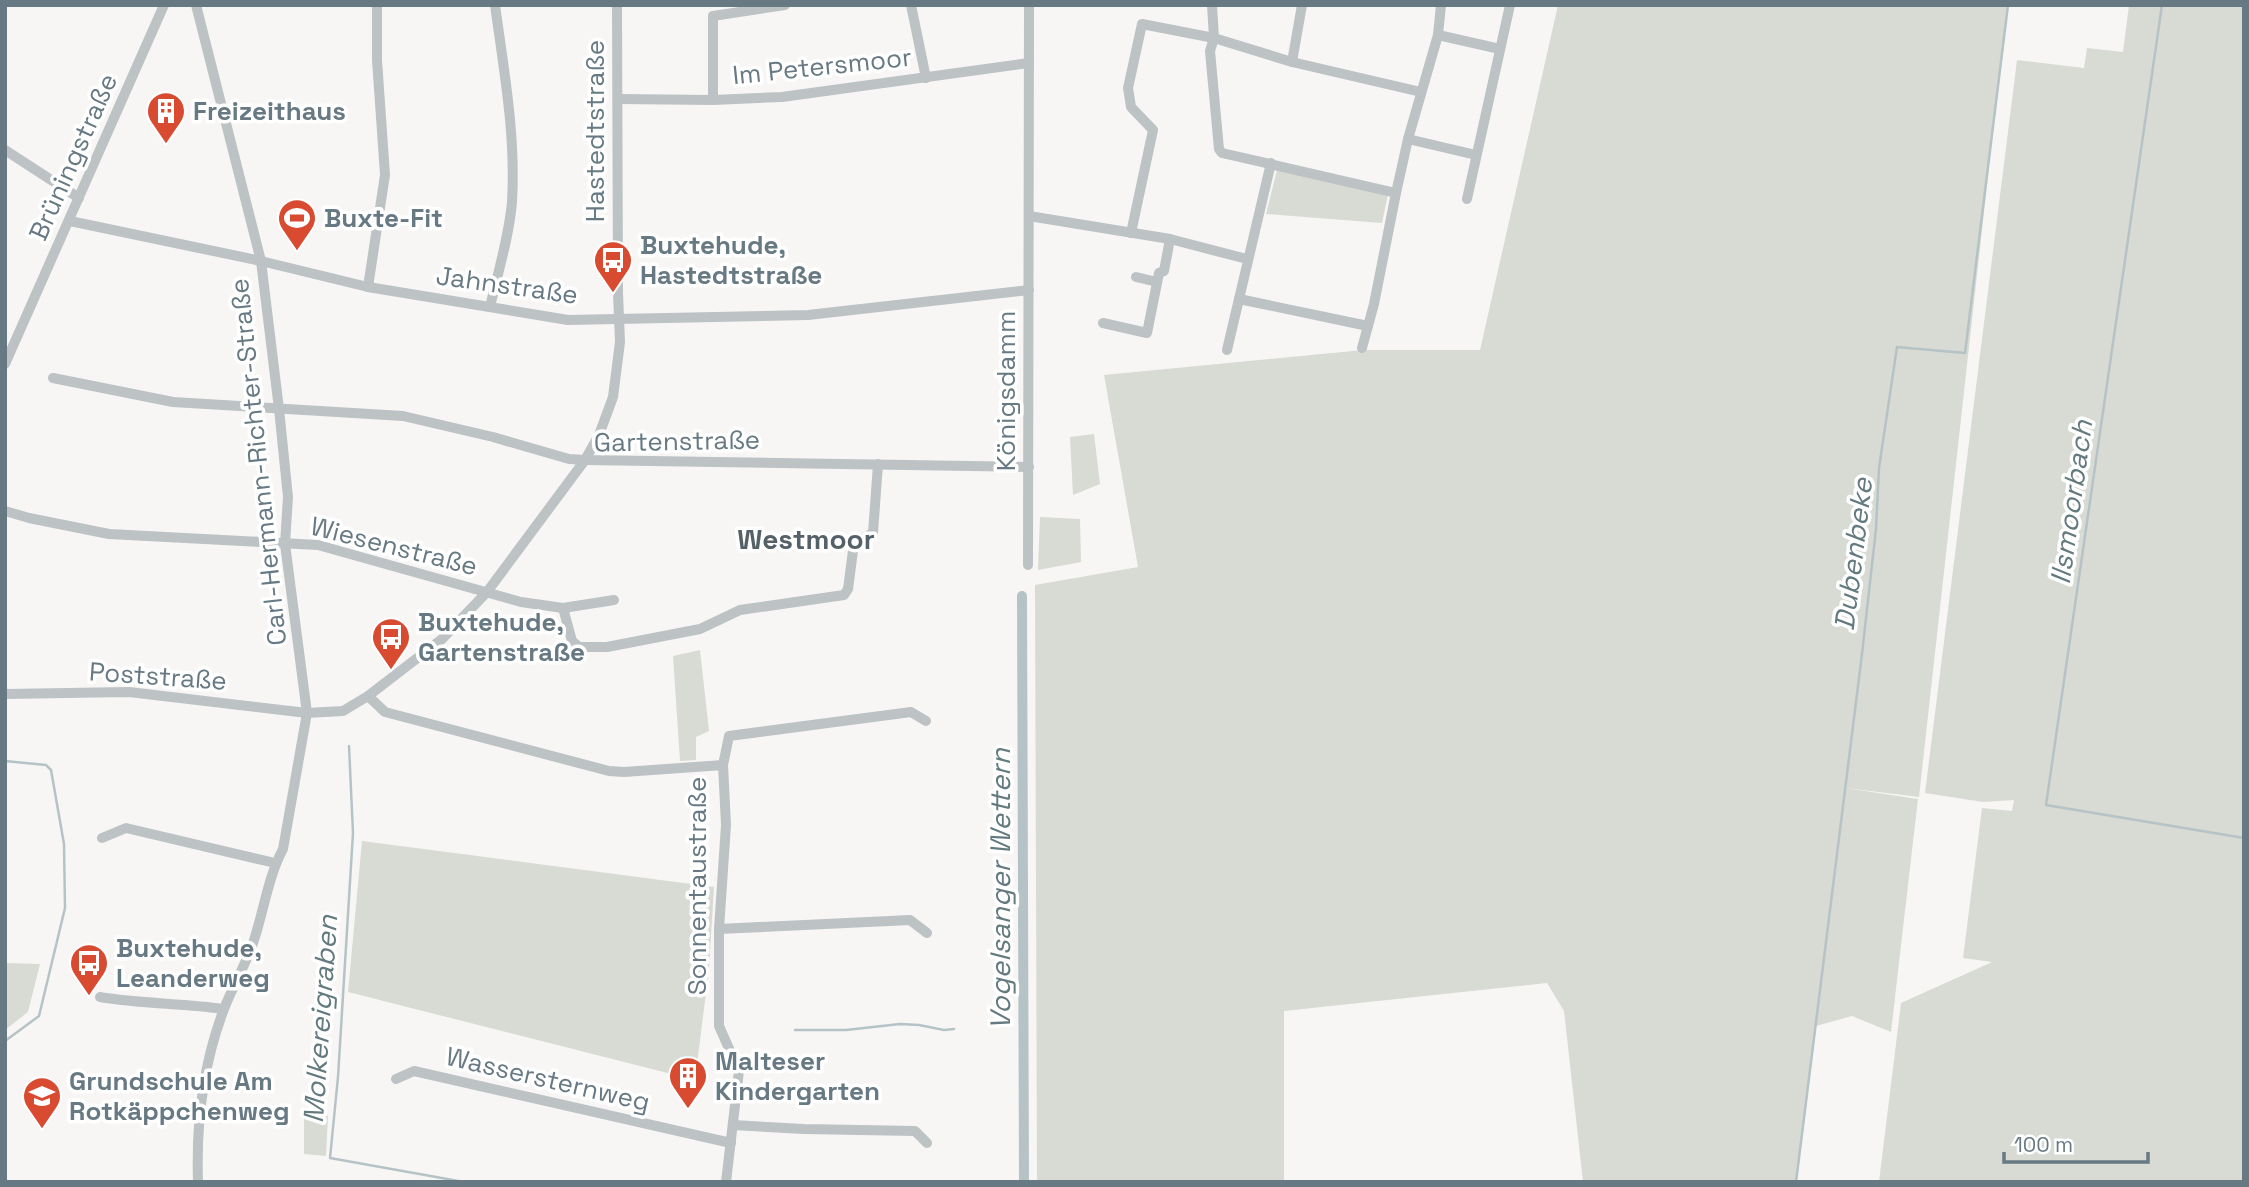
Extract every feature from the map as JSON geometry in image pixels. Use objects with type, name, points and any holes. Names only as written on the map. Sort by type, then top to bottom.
[{"type":"street","name":"Brüningstraße","points":[[6,361],[164,5]]},
{"type":"street","name":"Carl-Hermann-Richter-Straße","points":[[196,5],[261,261],[288,498],[285,544],[307,713],[283,849],[275,863],[253,941],[224,1009],[210,1059],[199,1108],[198,1182]]},
{"type":"street","points":[[368,287],[385,175],[377,61],[377,5]]},
{"type":"street","points":[[490,307],[509,223],[513,135],[495,5]]},
{"type":"street","name":"Hastedtstraße","points":[[585,460],[599,435],[613,397],[620,342],[617,5]]},
{"type":"street","points":[[713,100],[713,16],[785,5]]},
{"type":"street","points":[[912,5],[926,78]]},
{"type":"street","name":"Königsdamm","points":[[1028,565],[1029,5]]},
{"type":"street","points":[[1212,5],[1214,38],[1210,51],[1219,149],[1227,155],[1396,193]]},
{"type":"street","points":[[1292,62],[1302,5]]},
{"type":"street","points":[[1362,348],[1408,139],[1438,35],[1441,5]]},
{"type":"street","points":[[1467,199],[1510,5]]},
{"type":"street","points":[[1131,233],[1153,130],[1131,107],[1128,88],[1142,24],[1214,38],[1292,62],[1421,92]]},
{"type":"street","points":[[1438,35],[1500,49]]},
{"type":"street","name":"Im Petersmoor","points":[[618,99],[713,100],[782,97],[1029,63]]},
{"type":"street","points":[[1408,139],[1476,155]]},
{"type":"street","points":[[5,149],[79,198]]},
{"type":"street","points":[[1227,350],[1271,163]]},
{"type":"street","points":[[1029,216],[1170,239],[1247,259]]},
{"type":"street","name":"Jahnstraße","points":[[70,221],[261,261],[368,287],[568,320],[808,315],[1029,290]]},
{"type":"street","points":[[1103,323],[1147,333],[1159,273],[1164,271],[1170,239]]},
{"type":"street","points":[[1136,277],[1157,282]]},
{"type":"street","points":[[1239,299],[1368,326]]},
{"type":"street","points":[[52,378],[173,402],[404,416],[493,437],[569,459],[585,460]]},
{"type":"street","name":"Gartenstraße","points":[[307,713],[343,711],[368,696],[442,639],[487,592],[585,460],[1028,467]]},
{"type":"street","points":[[563,608],[572,641],[579,647],[607,646],[700,629],[740,610],[844,595],[848,589],[854,543],[873,533],[878,464]]},
{"type":"street","name":"Wiesenstraße","points":[[5,511],[109,534],[318,545],[521,602],[563,608],[614,600]]},
{"type":"street","name":"Poststraße","points":[[5,694],[130,692],[307,713]]},
{"type":"street","name":"Sonnentaustraße","points":[[368,696],[385,712],[609,771],[723,765],[726,825],[719,929],[719,1026],[739,1071],[733,1125]]},
{"type":"street","points":[[723,765],[729,736],[911,712],[926,721]]},
{"type":"street","points":[[102,838],[126,828],[275,863]]},
{"type":"street","points":[[719,929],[910,920],[927,933]]},
{"type":"street","points":[[100,997],[224,1009]]},
{"type":"street","name":"Wassersternweg","points":[[396,1079],[414,1071],[731,1143]]},
{"type":"street","points":[[726,1182],[733,1125],[915,1130],[927,1143]]},
{"type":"shaded area","points":[[1558,5],[2007,5],[1919,797],[1845,788],[1918,799],[1891,1032],[1852,1016],[1816,1026],[1796,1182],[1583,1182],[1564,1011],[1547,983],[1284,1011],[1284,1182],[1037,1182],[1035,585],[1138,567],[1104,375],[1363,350],[1480,350]]},
{"type":"shaded area","points":[[2129,5],[2244,5],[2244,1182],[1879,1182],[1901,1003],[1992,962],[1963,958],[1982,808],[2012,811],[2014,800],[1983,802],[1925,793],[2017,60],[2084,68],[2087,48],[2123,52]]},
{"type":"shaded area","points":[[1277,170],[1388,194],[1382,223],[1266,214]]},
{"type":"shaded area","points":[[1094,434],[1100,484],[1073,495],[1070,437]]},
{"type":"shaded area","points":[[1040,517],[1080,519],[1081,562],[1038,570]]},
{"type":"shaded area","points":[[700,650],[709,731],[696,737],[696,760],[680,761],[673,656]]},
{"type":"shaded area","points":[[362,841],[714,887],[709,969],[695,1080],[348,992]]},
{"type":"shaded area","points":[[5,963],[40,964],[28,1012],[5,1030]]},
{"type":"shaded area","points":[[304,1115],[328,1116],[326,1156],[304,1154]]},
{"type":"waterway","name":"Dubenbeke","points":[[1796,1182],[1862,654],[1876,529],[1879,468],[1897,347],[1965,353],[2008,5]]},
{"type":"waterway","name":"Ilsmoorbach","points":[[2162,5],[2046,805],[2244,838]]},
{"type":"waterway","name":"Vogelsanger Wettern","points":[[1022,596],[1024,1182]]},
{"type":"waterway","name":"Molkereigraben","points":[[349,746],[353,833],[338,1077],[330,1158],[464,1182]]},
{"type":"waterway","points":[[5,761],[46,765],[51,770],[64,844],[65,908],[39,1016],[5,1041]]},
{"type":"waterway","points":[[795,1030],[846,1030],[900,1024],[954,1029]]},
{"type":"place","name":"Freizeithaus","points":[[166,145]]},
{"type":"place","name":"Buxte-Fit","points":[[297,252]]},
{"type":"place","name":"Buxtehude, Hastedtstraße","points":[[613,294]]},
{"type":"place","name":"Buxtehude, Gartenstraße","points":[[391,671]]},
{"type":"place","name":"Buxtehude, Leanderweg","points":[[89,997]]},
{"type":"place","name":"Malteser Kindergarten","points":[[688,1110]]},
{"type":"place","name":"Grundschule Am Rotkäppchenweg","points":[[42,1130]]},
{"type":"district","name":"Westmoor","points":[[806,539]]}]
